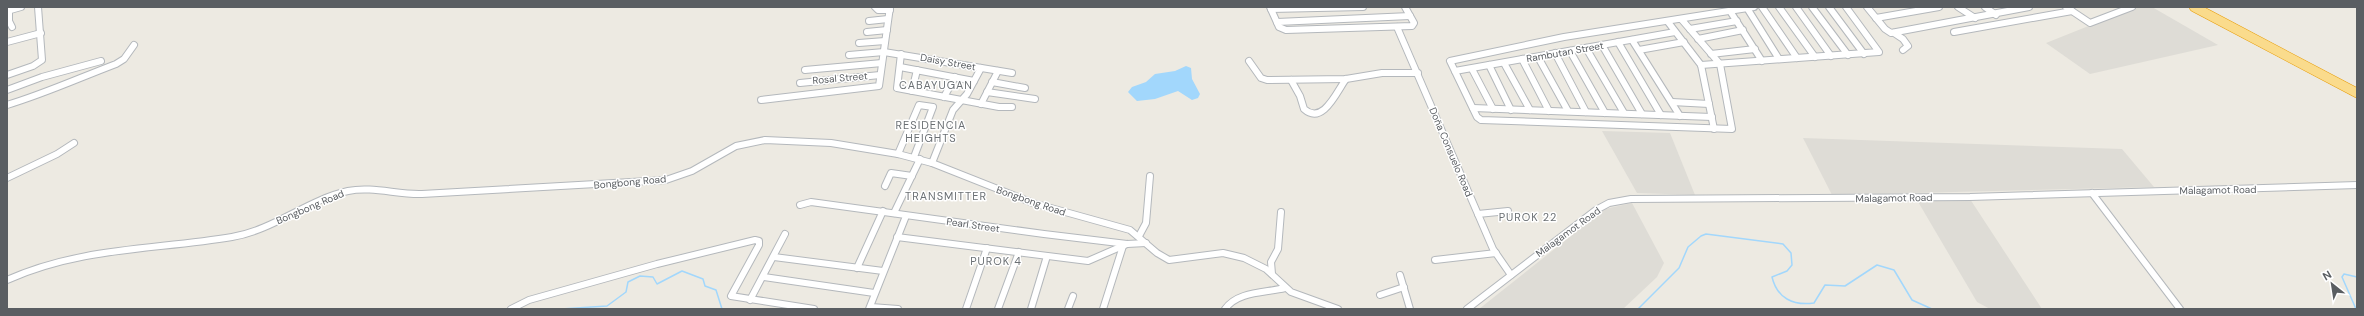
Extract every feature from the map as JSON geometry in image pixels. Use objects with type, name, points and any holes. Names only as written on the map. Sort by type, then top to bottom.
[{"type":"highway","points":[[2194,7],[2357,93]]},
{"type":"street","points":[[12,27],[8,11],[21,7]]},
{"type":"street","points":[[14,87],[9,74],[33,66],[42,60],[38,7]]},
{"type":"street","points":[[762,100],[823,91],[879,86],[890,8],[878,10],[875,7]]},
{"type":"street","points":[[1363,7],[1271,8],[1279,27],[1286,30],[1397,27],[1414,25],[1405,7]]},
{"type":"street","points":[[1682,20],[1720,64],[1733,128],[1714,129],[1483,121],[1477,117],[1450,61],[1564,37],[1682,20],[1754,7]]},
{"type":"street","points":[[1762,7],[1797,58]]},
{"type":"street","points":[[1779,7],[1815,57]]},
{"type":"street","points":[[1796,7],[1831,56]]},
{"type":"street","points":[[1812,7],[1848,55]]},
{"type":"street","points":[[1829,7],[1864,54]]},
{"type":"street","points":[[1701,65],[1864,54],[1879,51],[1846,7]]},
{"type":"street","points":[[1867,7],[1888,32],[1894,33],[1996,15],[2016,8],[2030,7]]},
{"type":"street","points":[[1876,18],[1939,7]]},
{"type":"street","points":[[1958,7],[1975,18]]},
{"type":"street","points":[[1985,7],[1996,15]]},
{"type":"street","points":[[2066,7],[2090,23],[2132,7]]},
{"type":"street","points":[[1747,8],[1779,60]]},
{"type":"street","points":[[1954,32],[2072,10]]},
{"type":"street","points":[[1730,11],[1762,61]]},
{"type":"street","points":[[1277,22],[1410,16]]},
{"type":"street","points":[[870,21],[888,20]]},
{"type":"street","points":[[1690,29],[1737,21]]},
{"type":"street","points":[[1668,22],[1701,65],[1714,129]]},
{"type":"street","points":[[1944,24],[1959,37]]},
{"type":"street","name":"Doña Consuelo Road","points":[[1397,27],[1478,214],[1503,266],[1511,275]]},
{"type":"street","points":[[867,32],[887,30]]},
{"type":"street","points":[[1698,39],[1743,30]]},
{"type":"street","name":"Rambutan Street","points":[[1455,71],[1675,32]]},
{"type":"street","points":[[7,42],[40,33]]},
{"type":"street","points":[[1894,33],[1903,39],[1908,46],[1903,50]]},
{"type":"street","points":[[1632,40],[1680,116]]},
{"type":"street","points":[[860,43],[885,41]]},
{"type":"street","points":[[1618,42],[1661,115]]},
{"type":"street","points":[[1639,50],[1684,42]]},
{"type":"street","points":[[7,105],[42,95],[58,85],[116,64],[124,59],[134,45]]},
{"type":"street","points":[[1602,45],[1642,114]]},
{"type":"street","points":[[1586,48],[1624,114]]},
{"type":"street","points":[[1710,54],[1755,49]]},
{"type":"street","points":[[1570,51],[1605,113]]},
{"type":"street","name":"Daisy Street","points":[[849,55],[884,52],[1012,73]]},
{"type":"street","points":[[1555,53],[1586,112]]},
{"type":"street","points":[[901,54],[897,88],[981,104],[1012,107]]},
{"type":"street","points":[[1538,56],[1568,112]]},
{"type":"street","points":[[1522,59],[1549,111]]},
{"type":"street","points":[[7,90],[100,61]]},
{"type":"street","points":[[1249,61],[1264,80],[1346,79],[1382,73],[1418,73]]},
{"type":"street","points":[[1504,63],[1530,110]]},
{"type":"street","points":[[806,70],[882,64]]},
{"type":"street","points":[[1489,65],[1511,110]]},
{"type":"street","points":[[900,67],[974,81]]},
{"type":"street","points":[[932,163],[944,128],[981,68]]},
{"type":"street","points":[[1472,69],[1493,109]]},
{"type":"street","points":[[912,91],[917,70]]},
{"type":"street","points":[[981,104],[998,71]]},
{"type":"street","name":"Rosal Street","points":[[800,83],[880,75]]},
{"type":"street","points":[[944,97],[955,77]]},
{"type":"street","points":[[1291,80],[1300,94],[1302,108],[1306,111],[1316,113],[1326,108],[1335,95],[1338,87],[1346,79]]},
{"type":"street","points":[[992,82],[1025,88]]},
{"type":"street","points":[[987,92],[1024,99],[1034,99]]},
{"type":"street","points":[[1672,102],[1709,104]]},
{"type":"street","points":[[894,213],[912,176],[933,107],[919,105],[898,154]]},
{"type":"street","points":[[1473,108],[1712,117]]},
{"type":"street","name":"Bongbong Road","points":[[7,280],[21,274],[87,254],[186,244],[245,234],[336,195],[355,190],[404,194],[433,194],[666,180],[692,171],[736,146],[765,140],[831,143],[917,158],[1014,197],[1130,230],[1169,260],[1182,260],[1213,254],[1230,254],[1254,262],[1272,274],[1286,288],[1300,296],[1338,309]]},
{"type":"street","points":[[7,178],[57,154],[74,143]]},
{"type":"street","points":[[885,186],[891,173],[912,176]]},
{"type":"street","points":[[1139,236],[1146,223],[1150,176]]},
{"type":"street","name":"Malagamot Road","points":[[1467,309],[1596,210],[1609,203],[1631,199],[1900,198],[2357,185]]},
{"type":"street","points":[[2092,193],[2180,309]]},
{"type":"street","name":"Pearl Street","points":[[800,205],[811,202],[1125,245],[1146,243]]},
{"type":"street","points":[[1478,214],[1508,211]]},
{"type":"street","points":[[857,268],[883,212]]},
{"type":"street","points":[[1272,274],[1271,262],[1278,249],[1281,212]]},
{"type":"street","points":[[898,309],[870,308],[874,293],[906,216]]},
{"type":"street","points":[[750,300],[764,277],[785,234]]},
{"type":"street","points":[[897,237],[1088,261],[1125,245]]},
{"type":"street","points":[[511,309],[529,300],[649,266],[743,242],[757,241],[760,243],[758,248],[731,293],[734,298],[814,309]]},
{"type":"street","points":[[1103,309],[1125,245]]},
{"type":"street","points":[[966,309],[987,248]]},
{"type":"street","points":[[998,309],[1019,252]]},
{"type":"street","points":[[1435,260],[1496,253]]},
{"type":"street","points":[[1031,309],[1048,256]]},
{"type":"street","points":[[774,257],[883,271]]},
{"type":"street","points":[[1400,275],[1410,309]]},
{"type":"street","points":[[764,277],[874,293]]},
{"type":"street","points":[[1380,295],[1404,286]]},
{"type":"street","points":[[1225,309],[1228,303],[1239,297],[1267,294],[1286,288]]},
{"type":"street","points":[[1068,309],[1073,296]]},
{"type":"shaded area","points":[[2136,7],[2152,7],[2218,45],[2090,74],[2046,43]]},
{"type":"shaded area","points":[[1602,131],[1670,133],[1695,195],[1637,193]]},
{"type":"shaded area","points":[[1803,138],[2122,149],[2154,187],[1832,195]]},
{"type":"shaded area","points":[[1970,199],[2042,309],[1990,309],[1977,302],[1917,200]]},
{"type":"shaded area","points":[[1632,203],[1664,263],[1657,277],[1623,309],[1479,309],[1605,209]]},
{"type":"water","points":[[1186,66],[1191,68],[1192,79],[1200,94],[1198,98],[1192,100],[1178,91],[1155,99],[1137,101],[1128,92],[1132,87],[1146,82],[1155,74],[1175,71]]},
{"type":"waterway","points":[[1638,309],[1679,268],[1688,247],[1701,236],[1706,234],[1783,244],[1791,253],[1792,265],[1787,271],[1772,277],[1774,284],[1782,295],[1793,302],[1806,304],[1814,303],[1825,285],[1845,286],[1877,265],[1894,270],[1912,300],[1932,309]]},
{"type":"waterway","points":[[561,309],[607,306],[626,292],[628,282],[640,276],[653,277],[657,284],[682,271],[703,279],[705,286],[716,290],[722,309]]},
{"type":"waterway","points":[[2356,309],[2342,277],[2344,274],[2357,277]]},
{"type":"district","name":"CABAYUGAN","points":[[936,85]]},
{"type":"district","name":"RESIDENCIA HEIGHTS","points":[[931,131]]},
{"type":"district","name":"TRANSMITTER","points":[[946,196]]},
{"type":"district","name":"PUROK 22","points":[[1528,217]]},
{"type":"district","name":"PUROK 4","points":[[996,261]]}]
